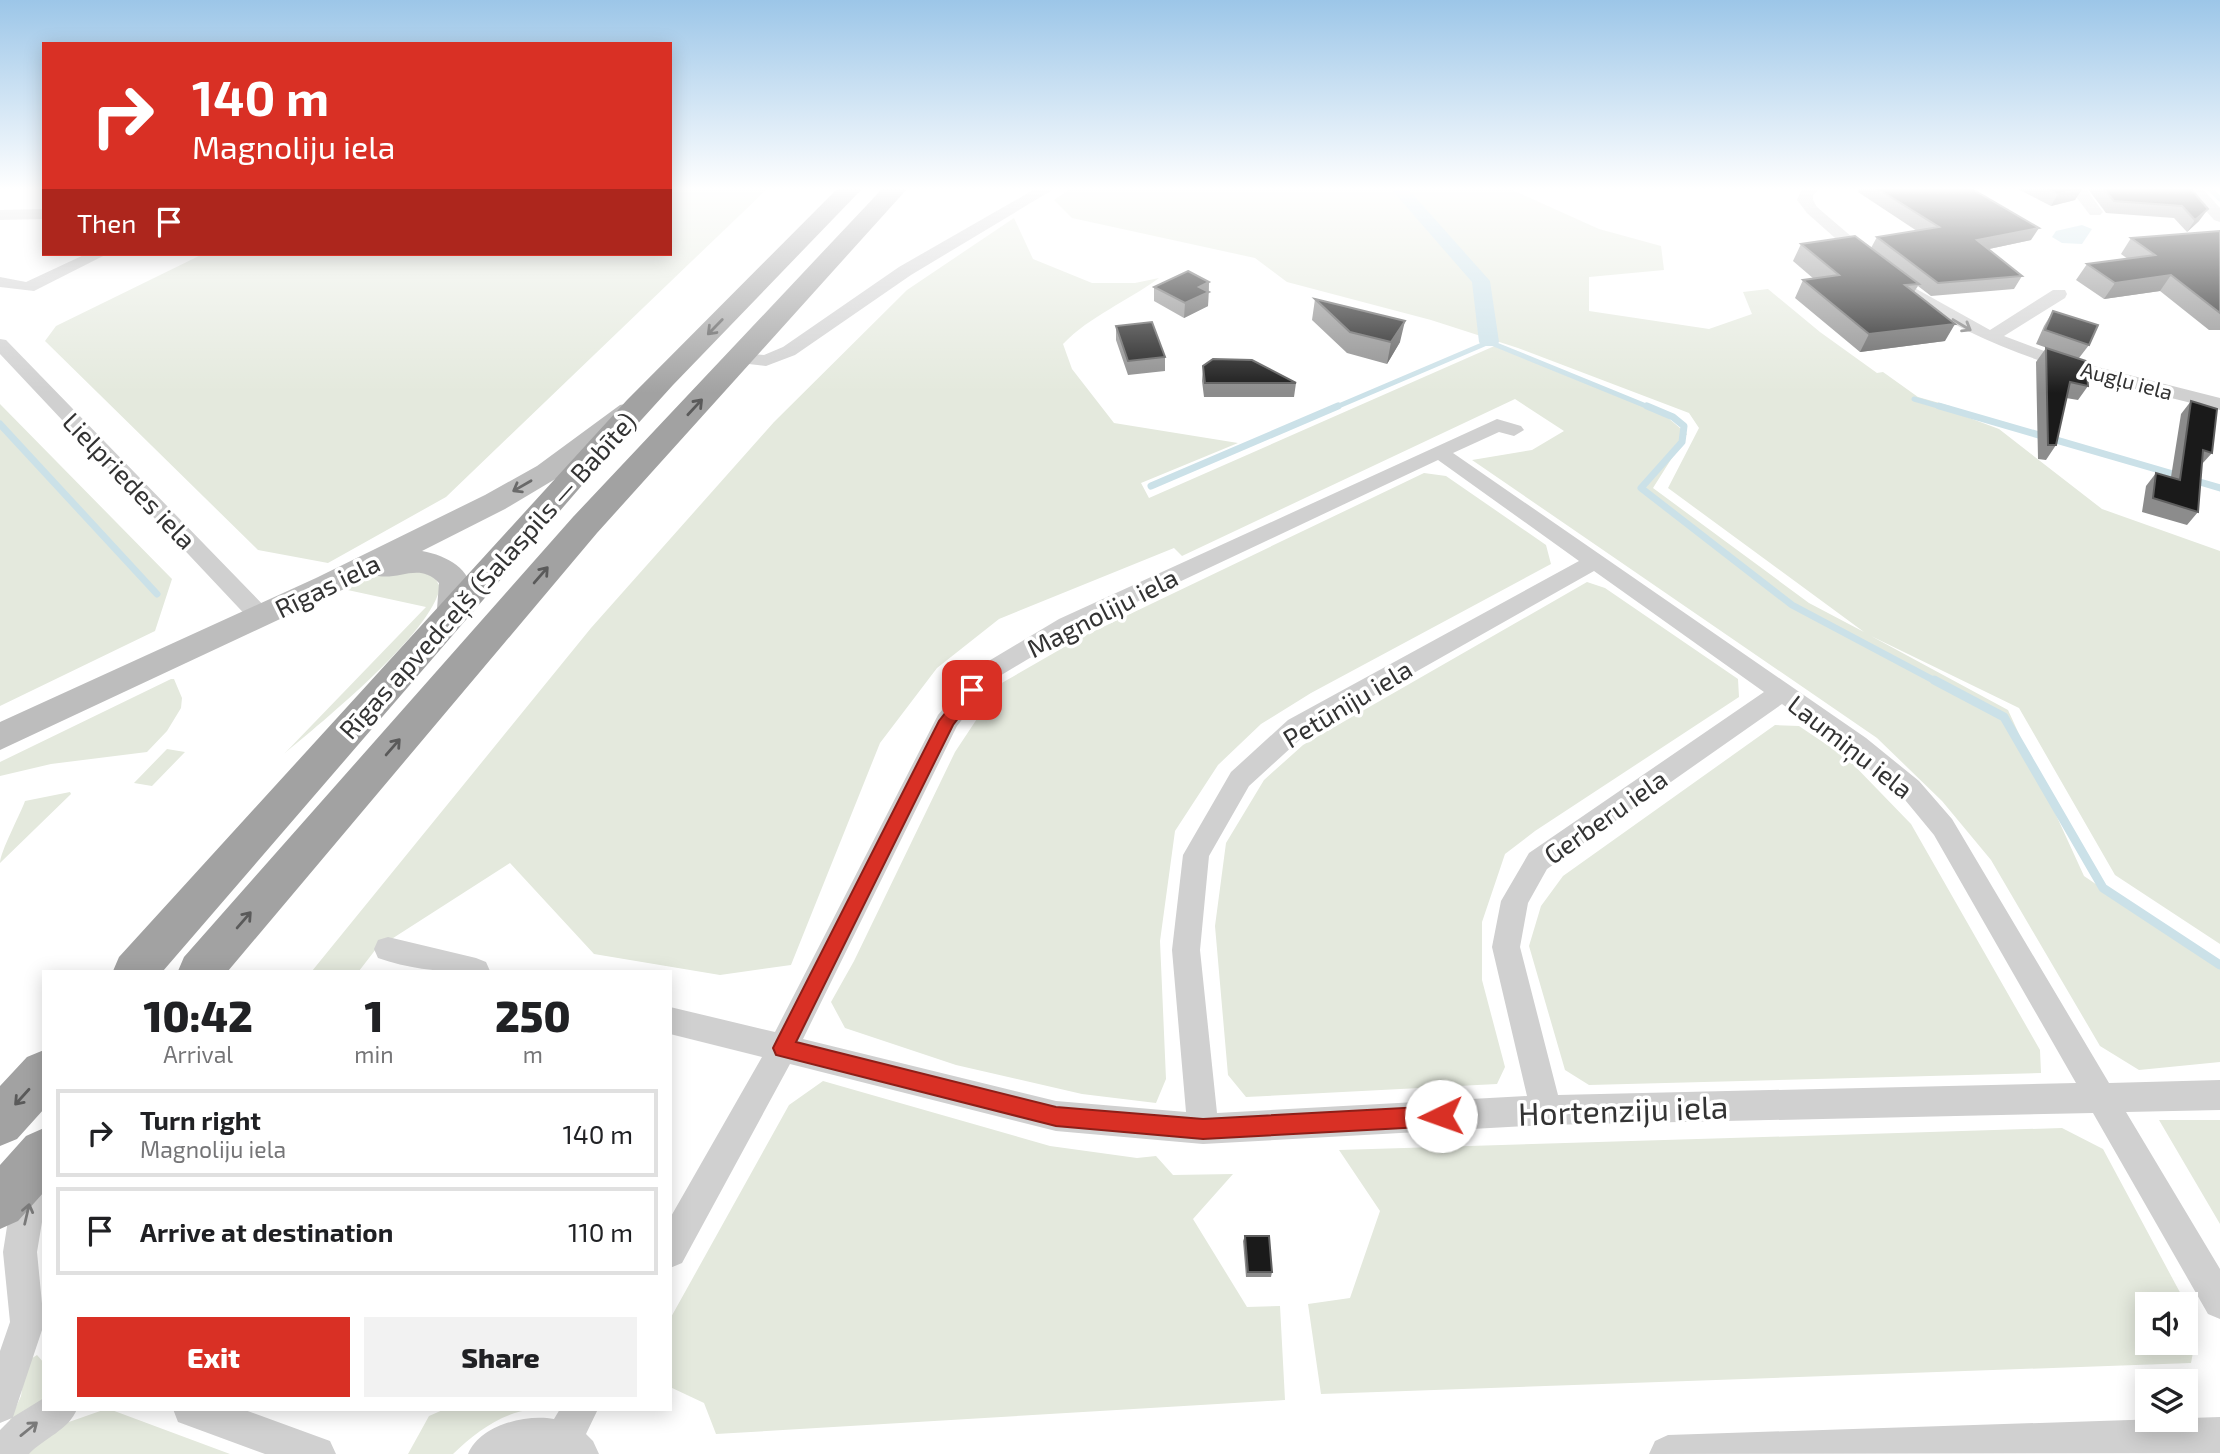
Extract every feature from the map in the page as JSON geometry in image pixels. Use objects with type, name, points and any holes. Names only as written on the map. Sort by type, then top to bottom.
[{"type":"highway","name":"Rīgas apvedceļš (Salaspils — Babīte)","points":[[136,970],[295,794],[453,609],[639,405],[784,257]]},
{"type":"highway","name":"Rīgas apvedceļš (Salaspils — Babīte)","points":[[201,970],[584,525],[833,257]]},
{"type":"highway","points":[[0,1122],[42,1075]]},
{"type":"highway","points":[[0,1203],[42,1155]]},
{"type":"main road","name":"Rīgas iela","points":[[0,737],[345,578],[495,502],[547,472],[639,405]]},
{"type":"main road","points":[[345,578],[413,560],[428,562],[452,576],[455,582],[453,609]]},
{"type":"street","points":[[0,301],[93,257]]},
{"type":"street","points":[[740,358],[766,361],[789,351],[905,271],[930,257]]},
{"type":"street","name":"Augļu iela","points":[[1866,257],[1932,307],[1972,331],[2077,367],[2220,404]]},
{"type":"street","points":[[0,282],[28,287]]},
{"type":"street","points":[[1990,337],[2059,294]]},
{"type":"street","name":"Lielpriedes iela","points":[[0,344],[261,617]]},
{"type":"street","name":"Magnoliju iela","points":[[672,1247],[783,1048],[947,721],[985,674],[1067,625],[1497,425],[1514,430]]},
{"type":"street","name":"Laumiņu iela","points":[[1439,452],[1857,745],[1910,788],[1943,827],[2220,1302]]},
{"type":"street","name":"Petūniju iela","points":[[1203,1129],[1187,937],[1196,855],[1240,779],[1297,727],[1595,561]]},
{"type":"street","name":"Gerberu iela","points":[[1546,1110],[1506,947],[1515,901],[1538,861],[1782,692]]},
{"type":"street","points":[[388,949],[472,970]]},
{"type":"street","name":"Hortenziju iela","points":[[672,1020],[1056,1116],[1203,1129],[1546,1110],[2220,1095]]},
{"type":"street","points":[[0,1405],[35,1330],[20,1252],[26,1214],[42,1160]]},
{"type":"street","points":[[3,1454],[28,1427],[56,1411]]},
{"type":"street","points":[[197,1411],[317,1454]]},
{"type":"street","points":[[487,1454],[500,1444],[533,1435],[575,1434]]},
{"type":"street","points":[[1668,1454],[2220,1435]]},
{"type":"shaded area","points":[[197,257],[696,257],[446,497],[328,563],[258,550],[45,341],[56,326]]},
{"type":"shaded area","points":[[956,257],[1032,257],[1092,283],[1135,283],[1159,278],[1085,325],[1063,344],[1072,369],[1114,423],[1238,443],[1141,483],[1149,498],[1499,344],[1667,417],[1687,434],[1653,488],[1809,603],[1864,632],[1668,488],[1699,428],[1689,413],[1518,348],[1431,320],[1287,282],[1250,257],[1662,257],[1664,270],[1589,277],[1589,311],[1709,329],[1752,314],[1743,292],[1768,289],[1820,332],[1877,373],[1883,372],[1918,397],[1950,406],[1948,410],[1999,429],[2102,509],[2220,551],[2220,944],[2115,875],[2019,708],[1871,636],[2008,710],[2084,876],[2220,969],[2220,1062],[2139,1070],[2100,1046],[1991,860],[1942,801],[1877,738],[1472,460],[1532,450],[1564,431],[1515,399],[1182,556],[1174,548],[999,619],[937,668],[880,743],[791,965],[720,975],[594,954],[510,863],[376,949],[360,970],[313,970],[591,628],[774,422],[907,290]]},
{"type":"shaded area","points":[[0,404],[172,579],[155,631],[0,706]]},
{"type":"shaded area","points":[[1424,473],[1446,476],[1546,545],[1551,564],[1311,693],[1261,724],[1218,765],[1175,831],[1160,941],[1166,1079],[1156,1103],[1082,1094],[956,1065],[845,1028],[831,1002],[854,961],[955,752],[1000,684],[1080,638]]},
{"type":"shaded area","points":[[408,569],[434,576],[440,587],[433,606],[418,628],[373,676],[284,754],[426,607],[343,589],[364,578]]},
{"type":"shaded area","points":[[1587,582],[1605,588],[1738,679],[1739,697],[1535,831],[1505,854],[1482,922],[1482,980],[1505,1067],[1497,1084],[1246,1097],[1228,1075],[1215,926],[1226,843],[1264,780],[1303,745]]},
{"type":"shaded area","points":[[174,679],[182,698],[181,708],[167,731],[147,752],[51,764],[0,776],[0,762]]},
{"type":"shaded area","points":[[1775,725],[1799,726],[1848,759],[1911,824],[2040,1050],[2041,1073],[1589,1085],[1565,1070],[1529,946],[1541,906],[1563,876]]},
{"type":"shaded area","points":[[167,749],[185,752],[152,786],[134,783]]},
{"type":"shaded area","points":[[70,792],[71,794],[0,863],[25,801]]},
{"type":"shaded area","points":[[823,1081],[1050,1146],[1137,1158],[1156,1156],[1173,1175],[1233,1174],[1193,1219],[1247,1307],[1280,1306],[1285,1400],[716,1434],[704,1403],[672,1388],[672,1315],[789,1105]]},
{"type":"shaded area","points":[[2159,1120],[2220,1120],[2220,1224]]},
{"type":"shaded area","points":[[2062,1128],[2103,1149],[2180,1292],[2135,1292],[2135,1355],[2193,1355],[2191,1363],[1321,1394],[1308,1304],[1350,1298],[1380,1211],[1339,1150]]},
{"type":"shaded area","points":[[37,1355],[42,1361],[42,1402],[5,1431],[21,1396],[26,1362]]},
{"type":"shaded area","points":[[100,1411],[114,1411],[230,1454],[24,1454],[66,1423]]},
{"type":"shaded area","points":[[440,1411],[521,1411],[490,1425],[453,1454],[408,1454],[429,1416]]},
{"type":"building","points":[[1817,257],[1883,257],[1919,284],[1905,285],[1955,324],[1869,334],[1803,280],[1839,275]]},
{"type":"building","points":[[1903,257],[1998,257],[2022,276],[1938,283]]},
{"type":"building","points":[[2141,257],[2220,257],[2220,313],[2171,275],[2115,283],[2087,264]]},
{"type":"building","points":[[1188,271],[1209,282],[1199,287],[1209,292],[1185,303],[1154,287]]},
{"type":"building","points":[[1315,299],[1405,321],[1391,342],[1350,332]]},
{"type":"building","points":[[2053,311],[2098,325],[2089,345],[2045,330]]},
{"type":"building","points":[[1152,322],[1165,357],[1128,361],[1116,326]]},
{"type":"building","points":[[2046,348],[2086,361],[2088,386],[2070,382],[2056,445],[2048,445]]},
{"type":"building","points":[[1213,359],[1252,360],[1296,383],[1205,383],[1203,366]]},
{"type":"building","points":[[2191,401],[2217,409],[2212,453],[2203,450],[2198,512],[2153,498],[2156,473],[2180,480]]},
{"type":"building","points":[[1245,1236],[1269,1236],[1272,1272],[1248,1272]]},
{"type":"waterway","points":[[1459,257],[1481,281],[1489,342]]},
{"type":"waterway","points":[[1334,408],[1489,342],[1651,408]]},
{"type":"waterway","points":[[1914,399],[1945,408]]},
{"type":"waterway","points":[[1151,486],[1338,406]]},
{"type":"waterway","points":[[1647,406],[1673,417],[1684,426],[1682,442],[1641,488],[1792,605],[1937,682]]},
{"type":"waterway","points":[[1939,406],[2180,476]]},
{"type":"waterway","points":[[0,424],[157,594]]},
{"type":"waterway","points":[[2193,480],[2220,488]]},
{"type":"waterway","points":[[1934,680],[2004,717],[2103,888],[2220,965]]},
{"type":"route","points":[[972,690],[947,721],[783,1048],[1056,1116],[1203,1129],[1441,1116]]}]
